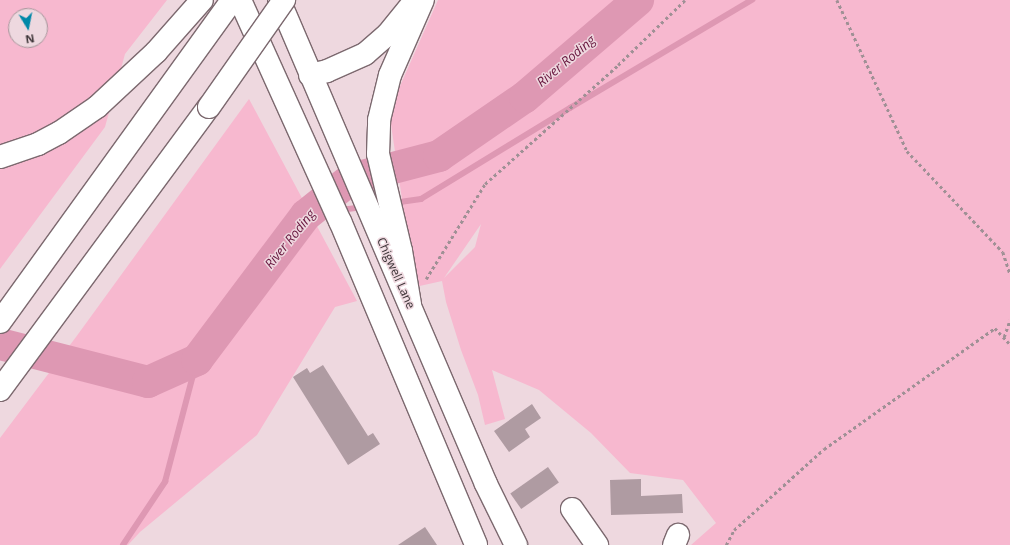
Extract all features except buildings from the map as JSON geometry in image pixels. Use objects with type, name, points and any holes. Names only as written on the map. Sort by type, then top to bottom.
[{"type":"main road","points":[[0,157],[38,144],[71,126],[97,107],[136,73],[175,32],[202,0]]},
{"type":"main road","points":[[5,315],[179,76],[232,0]]},
{"type":"main road","points":[[240,0],[340,221],[476,545]]},
{"type":"main road","points":[[279,0],[310,75],[347,156],[381,213]]},
{"type":"main road","points":[[0,390],[209,107],[284,0]]},
{"type":"main road","points":[[272,72],[292,76],[310,75],[327,70],[365,54],[388,34],[415,0]]},
{"type":"main road","points":[[381,213],[378,120],[390,75],[423,0]]},
{"type":"main road","name":"Chigwell Lane","points":[[381,213],[401,251],[410,304],[483,478],[516,545]]},
{"type":"main road","points":[[572,510],[597,545]]},
{"type":"path","points":[[410,304],[485,184],[618,65],[685,0]]},
{"type":"path","points":[[837,0],[907,151],[1003,252],[1010,274]]},
{"type":"path","points":[[1004,337],[1010,320]]},
{"type":"path","points":[[726,545],[734,530],[824,449],[996,328],[1010,344]]},
{"type":"shaded area","points":[[0,0],[167,0],[125,54],[105,127],[0,269]]},
{"type":"shaded area","points":[[438,0],[1010,0],[1010,545],[691,545],[716,523],[683,480],[630,473],[591,433],[539,390],[492,370],[505,419],[485,425],[478,395],[461,350],[446,302],[442,281],[415,287],[389,111]],"holes":[[[481,224],[475,247],[444,278]]]},
{"type":"shaded area","points":[[249,99],[357,301],[335,307],[257,435],[140,532],[128,545],[0,545],[0,438],[76,337]]},
{"type":"waterway","name":"River Roding","points":[[0,344],[148,382],[197,360],[306,215],[351,179],[439,156],[525,97],[638,0]]},
{"type":"waterway","points":[[393,203],[421,199],[570,108],[752,0]]},
{"type":"waterway","points":[[340,210],[363,207]]},
{"type":"waterway","points":[[306,215],[331,212]]},
{"type":"waterway","points":[[123,545],[165,482],[197,360]]}]
